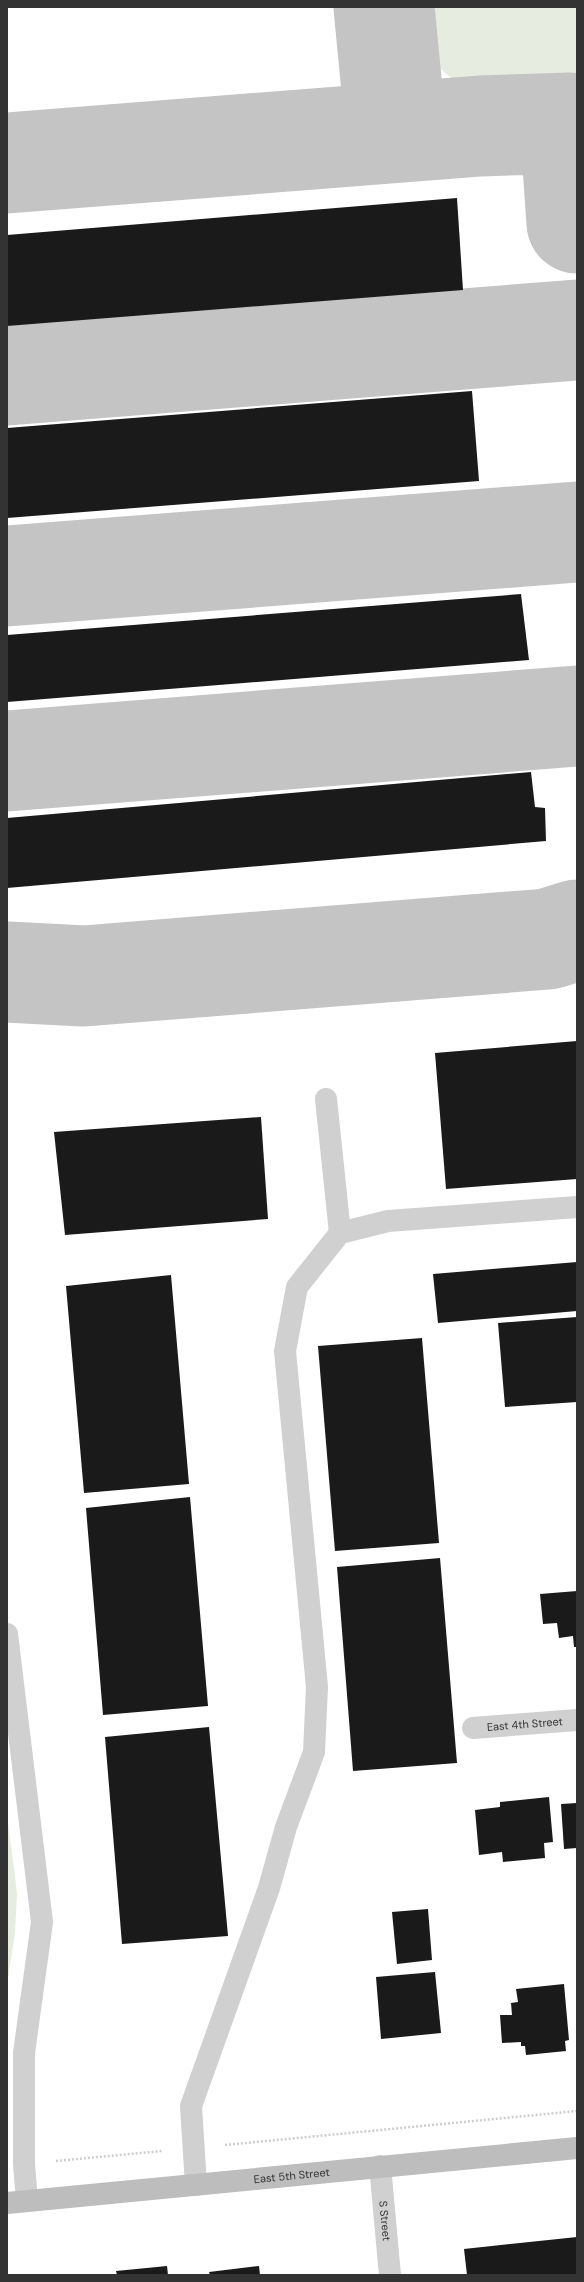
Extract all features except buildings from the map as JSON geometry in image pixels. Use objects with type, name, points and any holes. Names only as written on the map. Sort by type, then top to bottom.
[{"type":"street","points":[[326,1099],[340,1233]]},
{"type":"street","points":[[196,2185],[191,2106],[266,1896],[286,1827],[314,1752],[317,1687],[286,1351],[297,1287],[340,1233],[388,1220],[577,1207]]},
{"type":"street","points":[[7,1634],[42,1922],[24,2052],[24,2164],[17,2202]]},
{"type":"street","name":"East 4th Street","points":[[473,1728],[577,1720]]},
{"type":"street","name":"East 5th Street","points":[[17,2202],[577,2148]]},
{"type":"street","name":"S Street","points":[[380,2166],[390,2275]]},
{"type":"path","points":[[24,2164],[577,2111]]},
{"type":"shaded area","points":[[413,7],[577,7],[577,93],[513,96],[472,88],[454,80],[439,66],[426,48],[417,28]]},
{"type":"shaded area","points":[[7,1815],[17,1893],[15,1932],[7,1985]]},
{"type":"taxiway","points":[[384,7],[396,132]]},
{"type":"taxiway","points":[[7,163],[480,126],[570,123],[577,223]]},
{"type":"taxiway","points":[[7,375],[577,330]]},
{"type":"taxiway","points":[[7,576],[577,532]]},
{"type":"taxiway","points":[[7,761],[577,716]]},
{"type":"taxiway","points":[[7,972],[84,976],[548,939],[577,930]]}]
